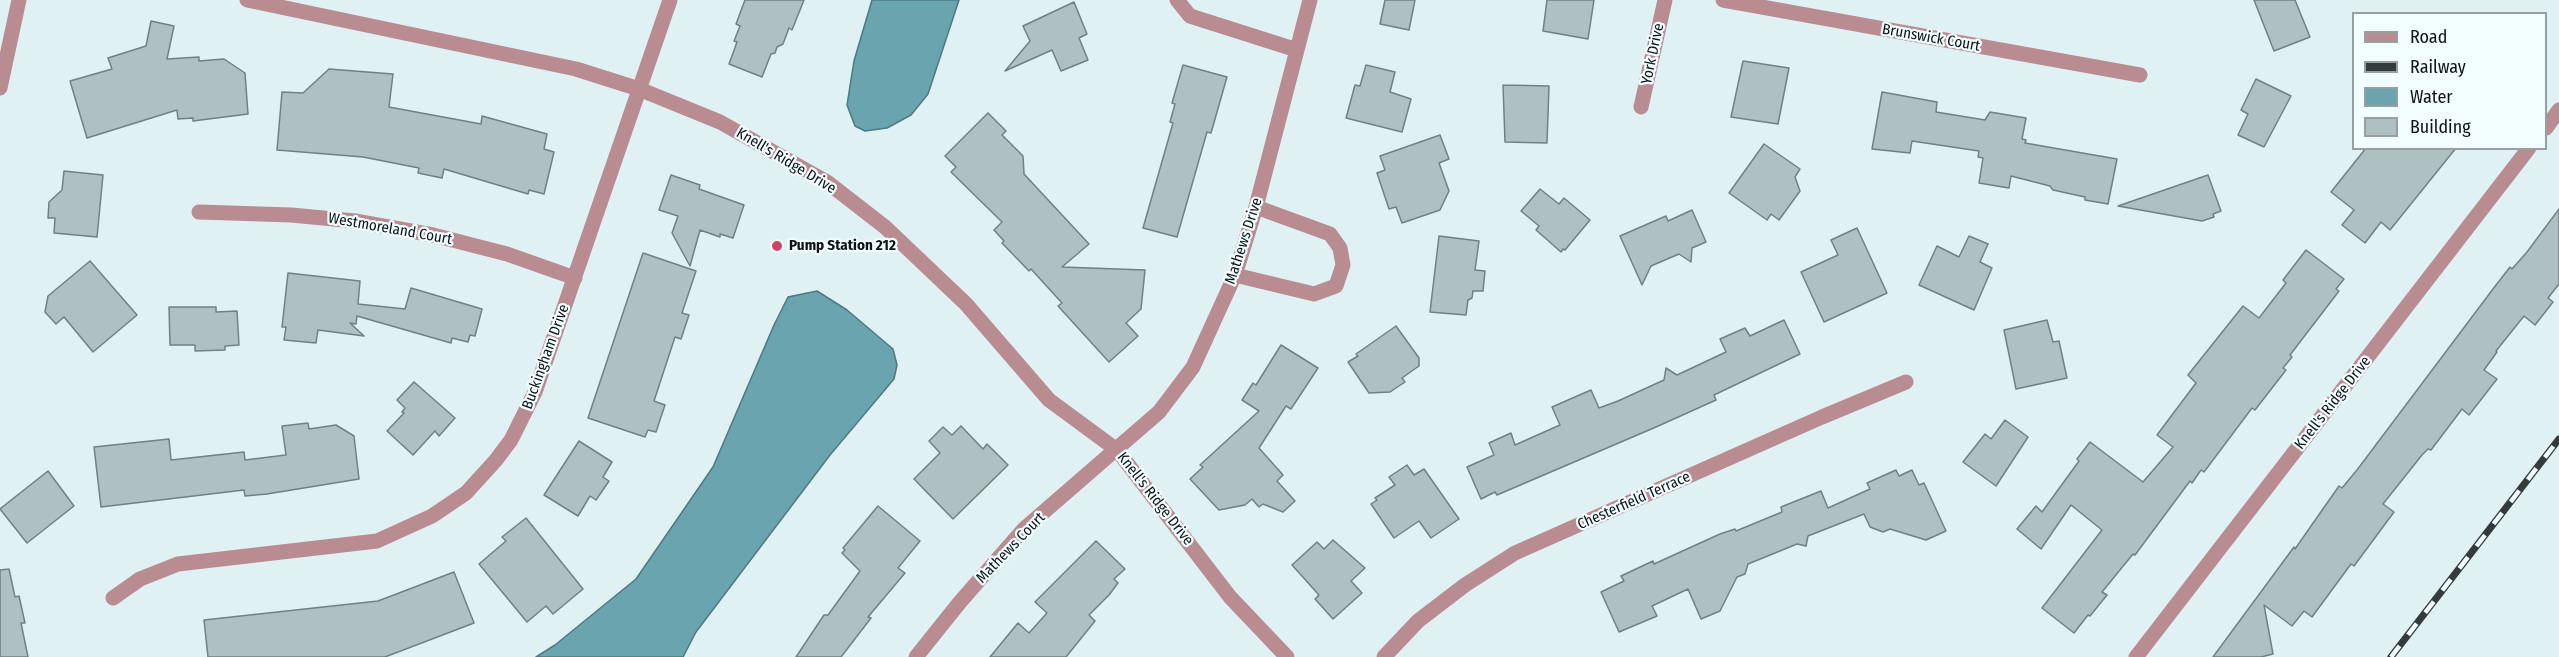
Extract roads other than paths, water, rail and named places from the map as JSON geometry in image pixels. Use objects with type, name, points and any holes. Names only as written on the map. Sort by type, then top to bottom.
[{"type":"street","points":[[0,88],[19,0]]},
{"type":"street","name":"Knell's Ridge Drive","points":[[247,0],[576,69],[639,89],[720,122],[827,182],[885,227],[966,304],[1049,400],[1117,450],[1230,597],[1287,657]]},
{"type":"street","name":"Buckingham Drive","points":[[113,598],[140,579],[178,564],[377,542],[403,531],[466,493],[496,460],[525,416],[670,0]]},
{"type":"street","points":[[1177,0],[1190,16],[1297,50]]},
{"type":"street","name":"Mathews Drive","points":[[1117,450],[1159,412],[1193,367],[1235,275],[1256,207],[1310,0]]},
{"type":"street","name":"York Drive","points":[[1641,107],[1665,0]]},
{"type":"street","name":"Brunswick Court","points":[[1723,0],[2140,75]]},
{"type":"street","points":[[2547,127],[2559,110]]},
{"type":"street","name":"Knell's Ridge Drive","points":[[2136,657],[2527,150]]},
{"type":"street","points":[[1235,275],[1314,294],[1336,286],[1343,265],[1340,248],[1330,234],[1256,207]]},
{"type":"street","name":"Westmoreland Court","points":[[199,212],[291,215],[366,223],[434,235],[507,254],[574,278]]},
{"type":"street","name":"Chesterfield Terrace","points":[[1384,657],[1418,621],[1464,585],[1515,553],[1906,382]]},
{"type":"street","name":"Mathews Court","points":[[916,657],[960,602],[1024,529],[1117,450]]},
{"type":"water","points":[[872,0],[959,0],[928,94],[911,115],[887,128],[865,131],[855,126],[847,105],[854,61]]},
{"type":"water","points":[[817,291],[847,310],[893,349],[897,365],[894,379],[830,455],[696,632],[683,657],[536,657],[555,645],[636,579],[713,467],[788,297]]},
{"type":"railway","points":[[2391,657],[2559,439]]},
{"type":"place","name":"Pump Station 212","points":[[777,246]]}]
